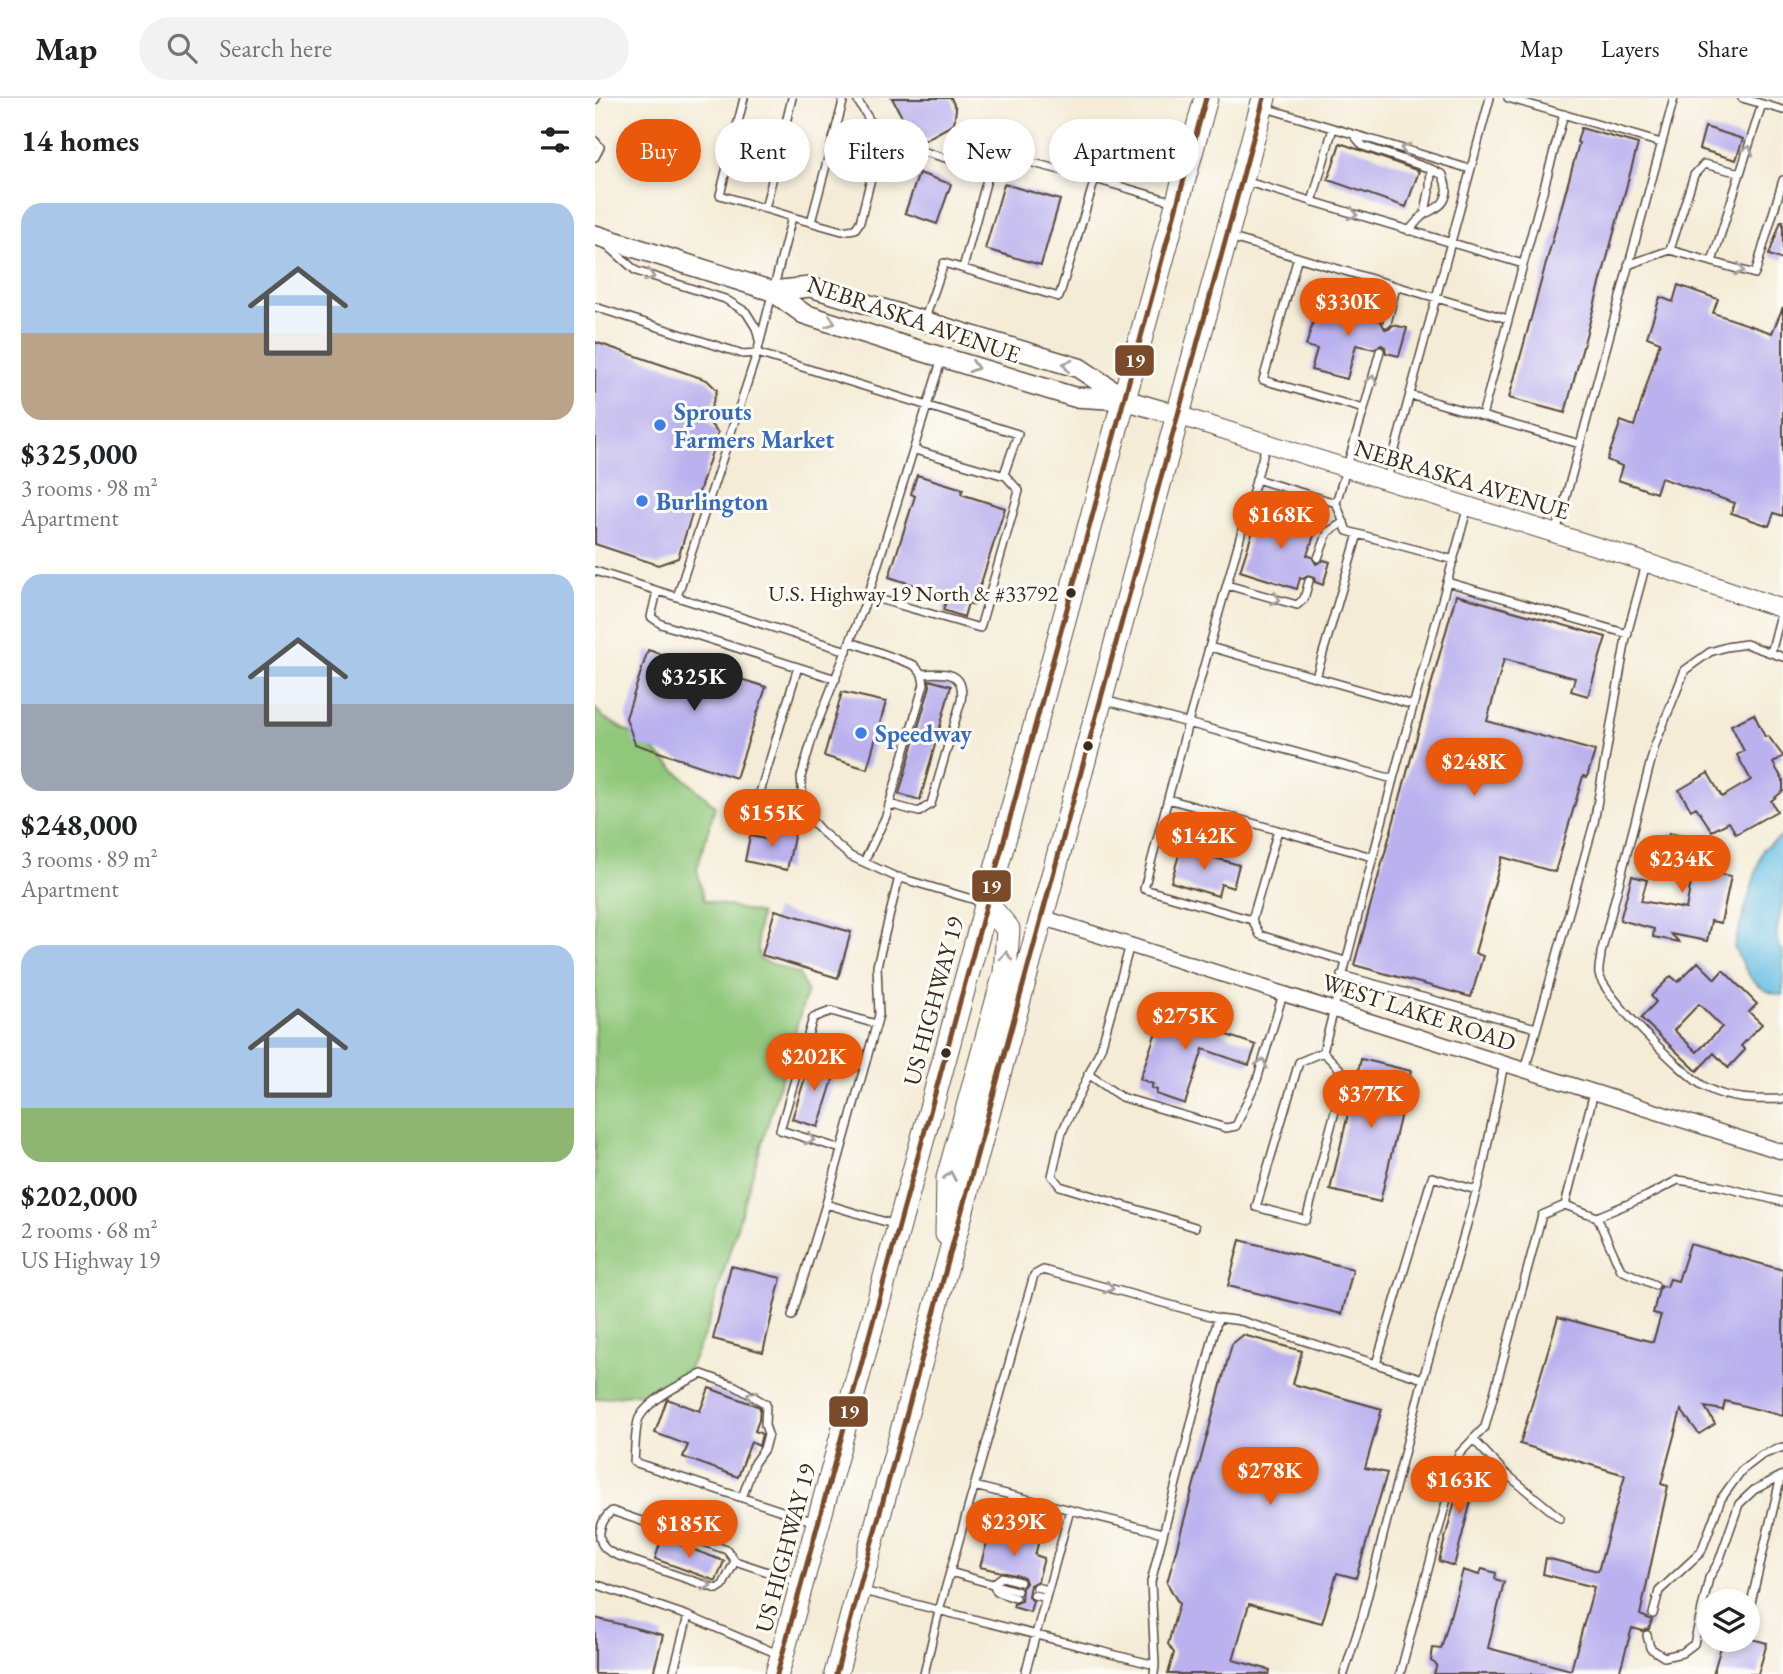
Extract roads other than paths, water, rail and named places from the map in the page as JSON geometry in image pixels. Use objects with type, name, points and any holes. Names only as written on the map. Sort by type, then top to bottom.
[{"type":"highway","name":"US HIGHWAY 19","points":[[780,1668],[1206,98]]},
{"type":"highway","points":[[836,1674],[1262,102]]},
{"type":"highway","points":[[947,1269],[948,1178],[1005,973],[1008,929],[986,903]]},
{"type":"main road","name":"NEBRASKA AVENUE","points":[[596,235],[772,291],[804,314],[942,357],[1074,397],[1125,400],[1177,415]]},
{"type":"main road","name":"NEBRASKA AVENUE","points":[[772,291],[810,287],[1079,368],[1125,400]]},
{"type":"street","name":"NEBRASKA AVENUE","points":[[1177,415],[1647,563],[1783,609]]},
{"type":"street","name":"WEST LAKE ROAD","points":[[1041,917],[1783,1152]]},
{"type":"lane","points":[[744,98],[720,195],[842,231],[855,229],[860,222],[870,182]]},
{"type":"lane","points":[[765,209],[792,98]]},
{"type":"lane","points":[[811,222],[844,98]]},
{"type":"lane","points":[[856,98],[869,119]]},
{"type":"lane","points":[[1386,481],[1490,98]]},
{"type":"lane","points":[[1508,98],[1661,143]]},
{"type":"lane","points":[[1556,534],[1674,98]]},
{"type":"lane","points":[[1742,98],[1783,110]]},
{"type":"lane","points":[[1262,102],[1332,128],[1470,169]]},
{"type":"lane","points":[[1712,262],[1762,104]]},
{"type":"lane","points":[[1482,416],[1564,114]]},
{"type":"lane","points":[[1313,202],[1332,128]]},
{"type":"lane","points":[[1354,134],[1363,146],[1443,175],[1446,188],[1441,205],[1436,210],[1425,213]]},
{"type":"lane","points":[[595,141],[600,147],[595,157]]},
{"type":"lane","points":[[1670,250],[1694,174],[1704,164],[1741,173]]},
{"type":"lane","points":[[1409,231],[1425,213],[1431,169]]},
{"type":"lane","points":[[1240,180],[1523,264]]},
{"type":"lane","points":[[1628,265],[1670,250],[1755,274],[1783,180]]},
{"type":"lane","points":[[963,268],[986,182]]},
{"type":"lane","points":[[924,321],[944,263],[1059,297],[1094,182]]},
{"type":"lane","points":[[1105,182],[1178,204]]},
{"type":"lane","points":[[677,597],[757,354],[792,217]]},
{"type":"lane","points":[[596,235],[636,271],[725,299],[746,312],[756,328],[760,344]]},
{"type":"lane","points":[[1225,236],[1509,319]]},
{"type":"lane","points":[[1298,257],[1263,380],[1364,409]]},
{"type":"lane","points":[[1387,323],[1396,287]]},
{"type":"lane","points":[[595,307],[743,354],[757,354],[1018,434],[1005,476]]},
{"type":"lane","points":[[1380,351],[1336,503],[1347,531],[1454,560]]},
{"type":"lane","points":[[942,357],[868,596],[814,732],[801,777],[804,812],[850,856],[899,877],[986,903]]},
{"type":"lane","points":[[1409,395],[1580,444]]},
{"type":"lane","points":[[1252,920],[1144,889],[1266,443]]},
{"type":"lane","points":[[868,596],[979,628],[1019,491],[1005,476],[915,450]]},
{"type":"lane","points":[[1256,479],[1336,503]]},
{"type":"lane","points":[[1323,1052],[1392,779],[1468,506]]},
{"type":"lane","points":[[1318,558],[1328,532],[1344,522]]},
{"type":"lane","points":[[1316,677],[1358,534]]},
{"type":"lane","points":[[1525,1070],[1594,823],[1628,634],[1647,563]]},
{"type":"lane","points":[[595,571],[847,651]]},
{"type":"lane","points":[[1227,585],[1297,605],[1304,599],[1309,581]]},
{"type":"lane","points":[[1447,582],[1628,634]]},
{"type":"lane","points":[[657,591],[651,617],[661,624],[836,679]]},
{"type":"lane","points":[[1771,653],[1783,609]]},
{"type":"lane","points":[[851,642],[914,666],[922,674],[924,684],[889,804],[865,862]]},
{"type":"lane","points":[[1783,657],[1746,644],[1710,652],[1685,670],[1655,745],[1601,953],[1599,975],[1610,996],[1688,1075],[1706,1088],[1747,1100],[1783,1099]]},
{"type":"lane","points":[[1210,647],[1413,705]]},
{"type":"lane","points":[[798,667],[758,799],[763,809],[775,814],[804,812]]},
{"type":"lane","points":[[889,804],[919,813],[932,804],[961,701],[963,690],[959,680],[938,672],[922,674]]},
{"type":"lane","points":[[1100,699],[1392,779]]},
{"type":"lane","points":[[1168,799],[1372,857]]},
{"type":"lane","points":[[1278,830],[1252,920],[1260,935],[1345,961]]},
{"type":"lane","points":[[792,1317],[876,1024],[879,997],[877,966],[899,877]]},
{"type":"lane","points":[[1130,945],[1101,1048],[1062,1132],[1052,1176],[1059,1186],[1195,1227]]},
{"type":"lane","points":[[1341,975],[1536,1028]]},
{"type":"lane","points":[[1088,1074],[1121,1097],[1226,1128],[1236,1126],[1257,1080],[1283,993]]},
{"type":"lane","points":[[841,1149],[780,1130],[813,1018],[831,1011],[876,1024]]},
{"type":"lane","points":[[1323,1052],[1345,1074],[1306,1220],[1256,1207],[1299,1062],[1323,1052]]},
{"type":"lane","points":[[1345,1674],[1476,1190],[1505,1063]]},
{"type":"lane","points":[[1565,1205],[1594,1092]]},
{"type":"lane","points":[[1376,1364],[1432,1177],[1476,1190]]},
{"type":"lane","points":[[1399,1674],[1459,1454],[1485,1427],[1542,1215],[1565,1205],[1597,1217],[1678,1180],[1719,1186],[1783,1202]]},
{"type":"lane","points":[[826,1204],[899,1227]]},
{"type":"lane","points":[[1597,1217],[1621,1270],[1655,1285]]},
{"type":"lane","points":[[925,1674],[939,1611],[1034,1275],[1043,1270],[1218,1318],[1242,1321],[1423,1379]]},
{"type":"lane","points":[[859,1590],[1035,1635],[1155,1670],[1151,1582],[1218,1318]]},
{"type":"lane","points":[[743,1498],[754,1463],[764,1449],[768,1434],[765,1425],[767,1405],[735,1387],[702,1374],[677,1385],[639,1419],[634,1462],[743,1498],[819,1523]]},
{"type":"lane","points":[[1473,1439],[1504,1472],[1560,1518]]},
{"type":"lane","points":[[1653,1614],[1659,1591],[1701,1552],[1721,1499],[1741,1471],[1762,1455],[1783,1447]]},
{"type":"lane","points":[[1754,1589],[1782,1475]]},
{"type":"lane","points":[[1647,1635],[1650,1648],[1664,1657],[1682,1653],[1694,1644],[1709,1578],[1719,1561],[1739,1504],[1754,1490],[1782,1475]]},
{"type":"lane","points":[[974,1486],[1163,1533]]},
{"type":"lane","points":[[1025,1674],[1070,1510]]},
{"type":"lane","points":[[735,1561],[723,1585],[717,1589],[604,1549],[600,1541],[601,1524],[604,1517],[612,1511],[727,1550],[735,1561],[802,1583]]},
{"type":"lane","points":[[950,1572],[993,1584],[997,1592],[1017,1590],[1002,1577],[993,1584]]},
{"type":"lane","points":[[595,1584],[688,1616],[780,1668]]},
{"type":"lane","points":[[1046,1598],[1034,1595],[1046,1598]]},
{"type":"lane","points":[[673,1674],[688,1616]]},
{"type":"water","points":[[1783,836],[1783,899],[1776,934],[1783,950],[1783,995],[1764,990],[1757,985],[1734,947],[1763,849]]},
{"type":"place","name":"Sprouts Farmers Market","points":[[660,425]]},
{"type":"place","name":"Burlington","points":[[642,501]]},
{"type":"place","name":"U.S. Highway 19 North & #33792","points":[[1071,593]]},
{"type":"place","name":"Speedway","points":[[861,733]]}]
